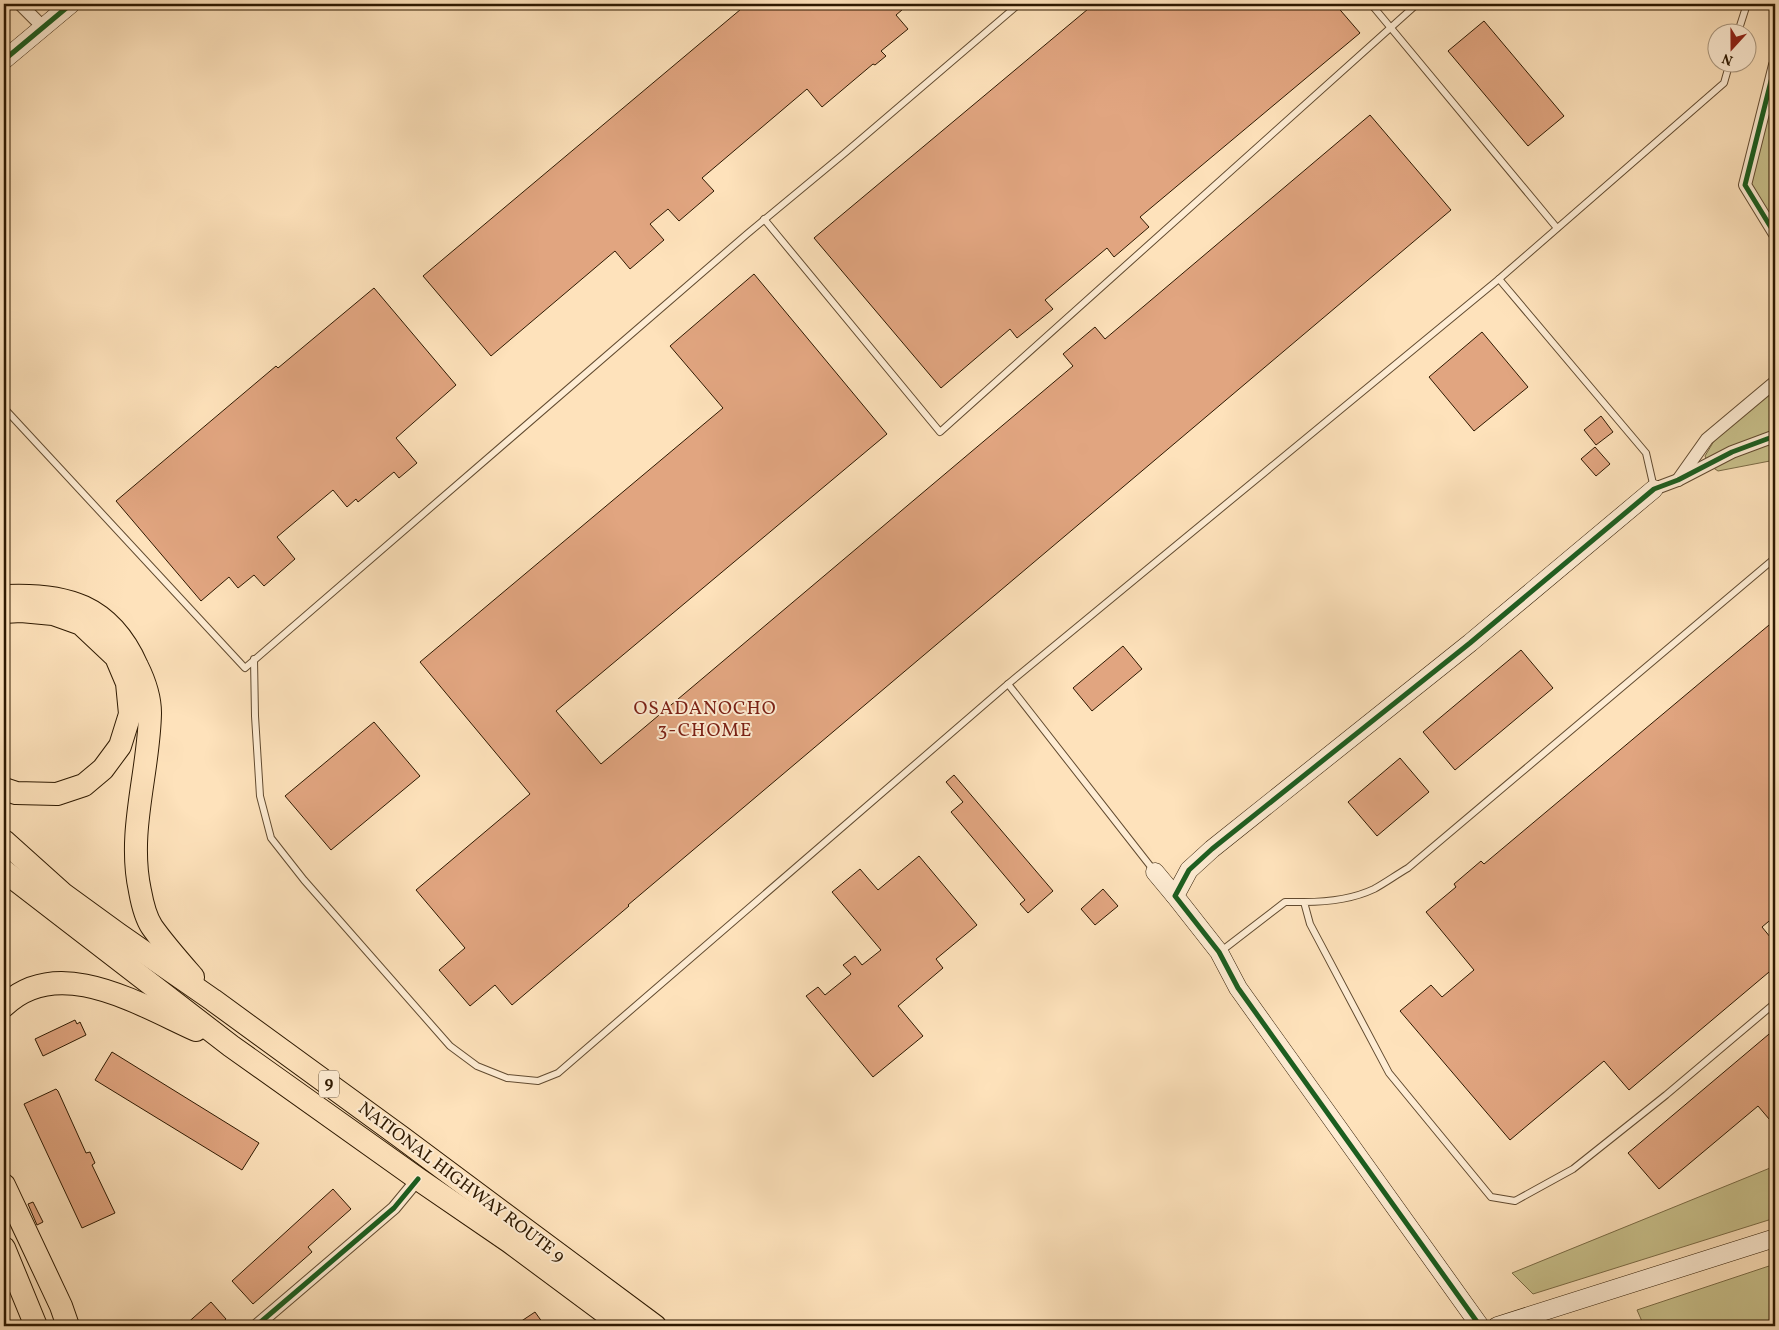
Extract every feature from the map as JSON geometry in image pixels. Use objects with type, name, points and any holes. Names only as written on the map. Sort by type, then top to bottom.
[{"type":"highway","points":[[4,596],[23,595],[59,598],[89,609],[114,627],[131,651],[143,678],[150,711],[136,855],[140,890],[151,925],[214,1000]]},
{"type":"highway","points":[[4,612],[21,611],[53,614],[81,624],[116,657],[127,683],[130,714],[120,746],[104,770],[84,785],[57,794],[16,793],[4,789]]},
{"type":"highway","name":"NATIONAL HIGHWAY ROUTE 9","points":[[4,841],[63,894],[214,1000],[655,1326]]},
{"type":"highway","name":"NATIONAL HIGHWAY ROUTE 9","points":[[4,871],[231,1046],[510,1242],[623,1326]]},
{"type":"highway","points":[[4,1006],[31,987],[61,982],[98,987],[231,1046]]},
{"type":"highway","points":[[4,1184],[61,1306],[68,1326]]},
{"type":"highway","points":[[4,1248],[36,1326]]},
{"type":"highway","points":[[610,1294],[666,1326]]},
{"type":"street","points":[[20,4],[43,27]]},
{"type":"street","points":[[4,60],[71,4]]},
{"type":"street","points":[[1775,65],[1745,184],[1775,234]]},
{"type":"street","points":[[1678,480],[1707,439],[1775,382]]},
{"type":"street","points":[[1175,896],[1189,870],[1212,849],[1470,643],[1654,489],[1678,480],[1732,452],[1775,436]]},
{"type":"street","points":[[1156,872],[1219,952],[1238,988],[1480,1326]]},
{"type":"street","points":[[256,1326],[394,1208],[418,1179]]},
{"type":"street","points":[[1497,1326],[1775,1238]]},
{"type":"lane","points":[[4,408],[245,668],[764,219],[846,152],[1019,4]]},
{"type":"lane","points":[[1371,4],[1557,228]]},
{"type":"lane","points":[[764,219],[940,432],[1417,4]]},
{"type":"lane","points":[[1741,22],[1746,4]]},
{"type":"lane","points":[[254,659],[260,796],[271,838],[304,880],[450,1046],[477,1066],[506,1078],[538,1081],[558,1073],[1008,684],[1499,279],[1724,83],[1727,72]]},
{"type":"lane","points":[[1499,279],[1646,453],[1654,489]]},
{"type":"lane","points":[[1219,952],[1284,902],[1314,902],[1359,894],[1373,889],[1408,868],[1775,558]]},
{"type":"lane","points":[[1008,684],[1156,872]]},
{"type":"lane","points":[[1304,902],[1310,924],[1389,1072],[1491,1197],[1515,1201],[1573,1169],[1666,1095],[1775,1004]]},
{"type":"shaded area","points":[[1775,87],[1775,216],[1771,217],[1751,183]]},
{"type":"shaded area","points":[[1775,389],[1775,431],[1707,461],[1705,456],[1714,441]]},
{"type":"shaded area","points":[[1775,439],[1775,460],[1718,471],[1712,467]]},
{"type":"shaded area","points":[[1775,1166],[1775,1218],[1533,1294],[1512,1273]]},
{"type":"shaded area","points":[[1775,1264],[1775,1326],[1644,1326],[1637,1310]]},
{"type":"building","points":[[747,4],[909,4],[896,15],[908,29],[881,51],[886,56],[875,65],[873,64],[822,107],[807,89],[702,178],[714,191],[679,221],[668,209],[650,224],[664,240],[630,269],[615,251],[491,356],[423,276]]},
{"type":"building","points":[[1094,4],[1335,4],[1360,33],[1140,217],[1149,227],[1114,257],[1107,248],[1045,300],[1053,309],[1017,338],[1010,329],[941,388],[814,238]]},
{"type":"building","points":[[1484,21],[1564,116],[1528,146],[1448,51]]},
{"type":"building","points":[[1370,115],[1451,210],[512,1005],[495,985],[470,1006],[439,970],[465,948],[416,890],[530,794],[420,662],[723,408],[670,346],[754,274],[887,434],[556,711],[601,764],[1073,366],[1063,354],[1095,327],[1105,339]]},
{"type":"building","points":[[374,288],[456,385],[396,438],[417,463],[399,478],[394,472],[358,502],[356,499],[347,507],[333,490],[277,537],[295,559],[264,586],[254,575],[238,588],[229,577],[201,601],[116,501],[276,366],[278,368]]},
{"type":"building","points":[[1482,332],[1528,387],[1474,431],[1429,377]]},
{"type":"building","points":[[1601,416],[1613,432],[1596,445],[1584,430]]},
{"type":"building","points":[[1595,447],[1610,464],[1596,476],[1581,459]]},
{"type":"building","points":[[1775,620],[1775,916],[1762,927],[1775,943],[1775,967],[1629,1090],[1604,1061],[1510,1140],[1400,1011],[1431,985],[1442,997],[1474,970],[1426,912],[1456,887],[1454,884],[1481,861],[1484,864]]},
{"type":"building","points":[[1123,646],[1142,669],[1092,711],[1073,688]]},
{"type":"building","points":[[1521,650],[1553,688],[1455,770],[1423,732]]},
{"type":"building","points":[[374,722],[420,776],[331,850],[285,796]]},
{"type":"building","points":[[1400,758],[1429,792],[1377,836],[1348,802]]},
{"type":"building","points":[[954,775],[1053,891],[1028,913],[1020,904],[1025,900],[951,812],[963,802],[946,782]]},
{"type":"building","points":[[919,856],[977,925],[936,959],[943,968],[898,1006],[923,1036],[873,1077],[806,996],[818,987],[825,995],[851,974],[843,965],[855,956],[862,965],[881,950],[832,892],[860,869],[878,890]]},
{"type":"building","points":[[1103,889],[1118,906],[1095,925],[1081,909]]},
{"type":"building","points":[[75,1020],[77,1024],[80,1022],[86,1035],[43,1056],[35,1039]]},
{"type":"building","points":[[1775,1029],[1775,1126],[1758,1106],[1659,1189],[1628,1153]]},
{"type":"building","points":[[112,1052],[259,1143],[242,1170],[95,1080]]},
{"type":"building","points":[[56,1089],[86,1153],[90,1152],[95,1163],[92,1165],[115,1213],[82,1228],[24,1104]]},
{"type":"building","points":[[333,1189],[351,1209],[308,1247],[312,1252],[253,1304],[232,1281]]},
{"type":"building","points":[[33,1202],[43,1222],[37,1225],[28,1204]]},
{"type":"building","points":[[211,1302],[226,1319],[218,1326],[184,1326]]},
{"type":"building","points":[[535,1312],[545,1326],[514,1326]]},
{"type":"cycle path","points":[[4,60],[71,4]]},
{"type":"cycle path","points":[[1775,65],[1745,185],[1775,234]]},
{"type":"cycle path","points":[[1480,1326],[1238,988],[1219,952],[1175,896],[1189,870],[1212,849],[1470,643],[1654,489],[1678,480],[1732,452],[1775,436]]},
{"type":"cycle path","points":[[256,1326],[394,1208],[418,1179]]},
{"type":"district","name":"OSADANOCHO 3-CHOME","points":[[705,720]]}]
